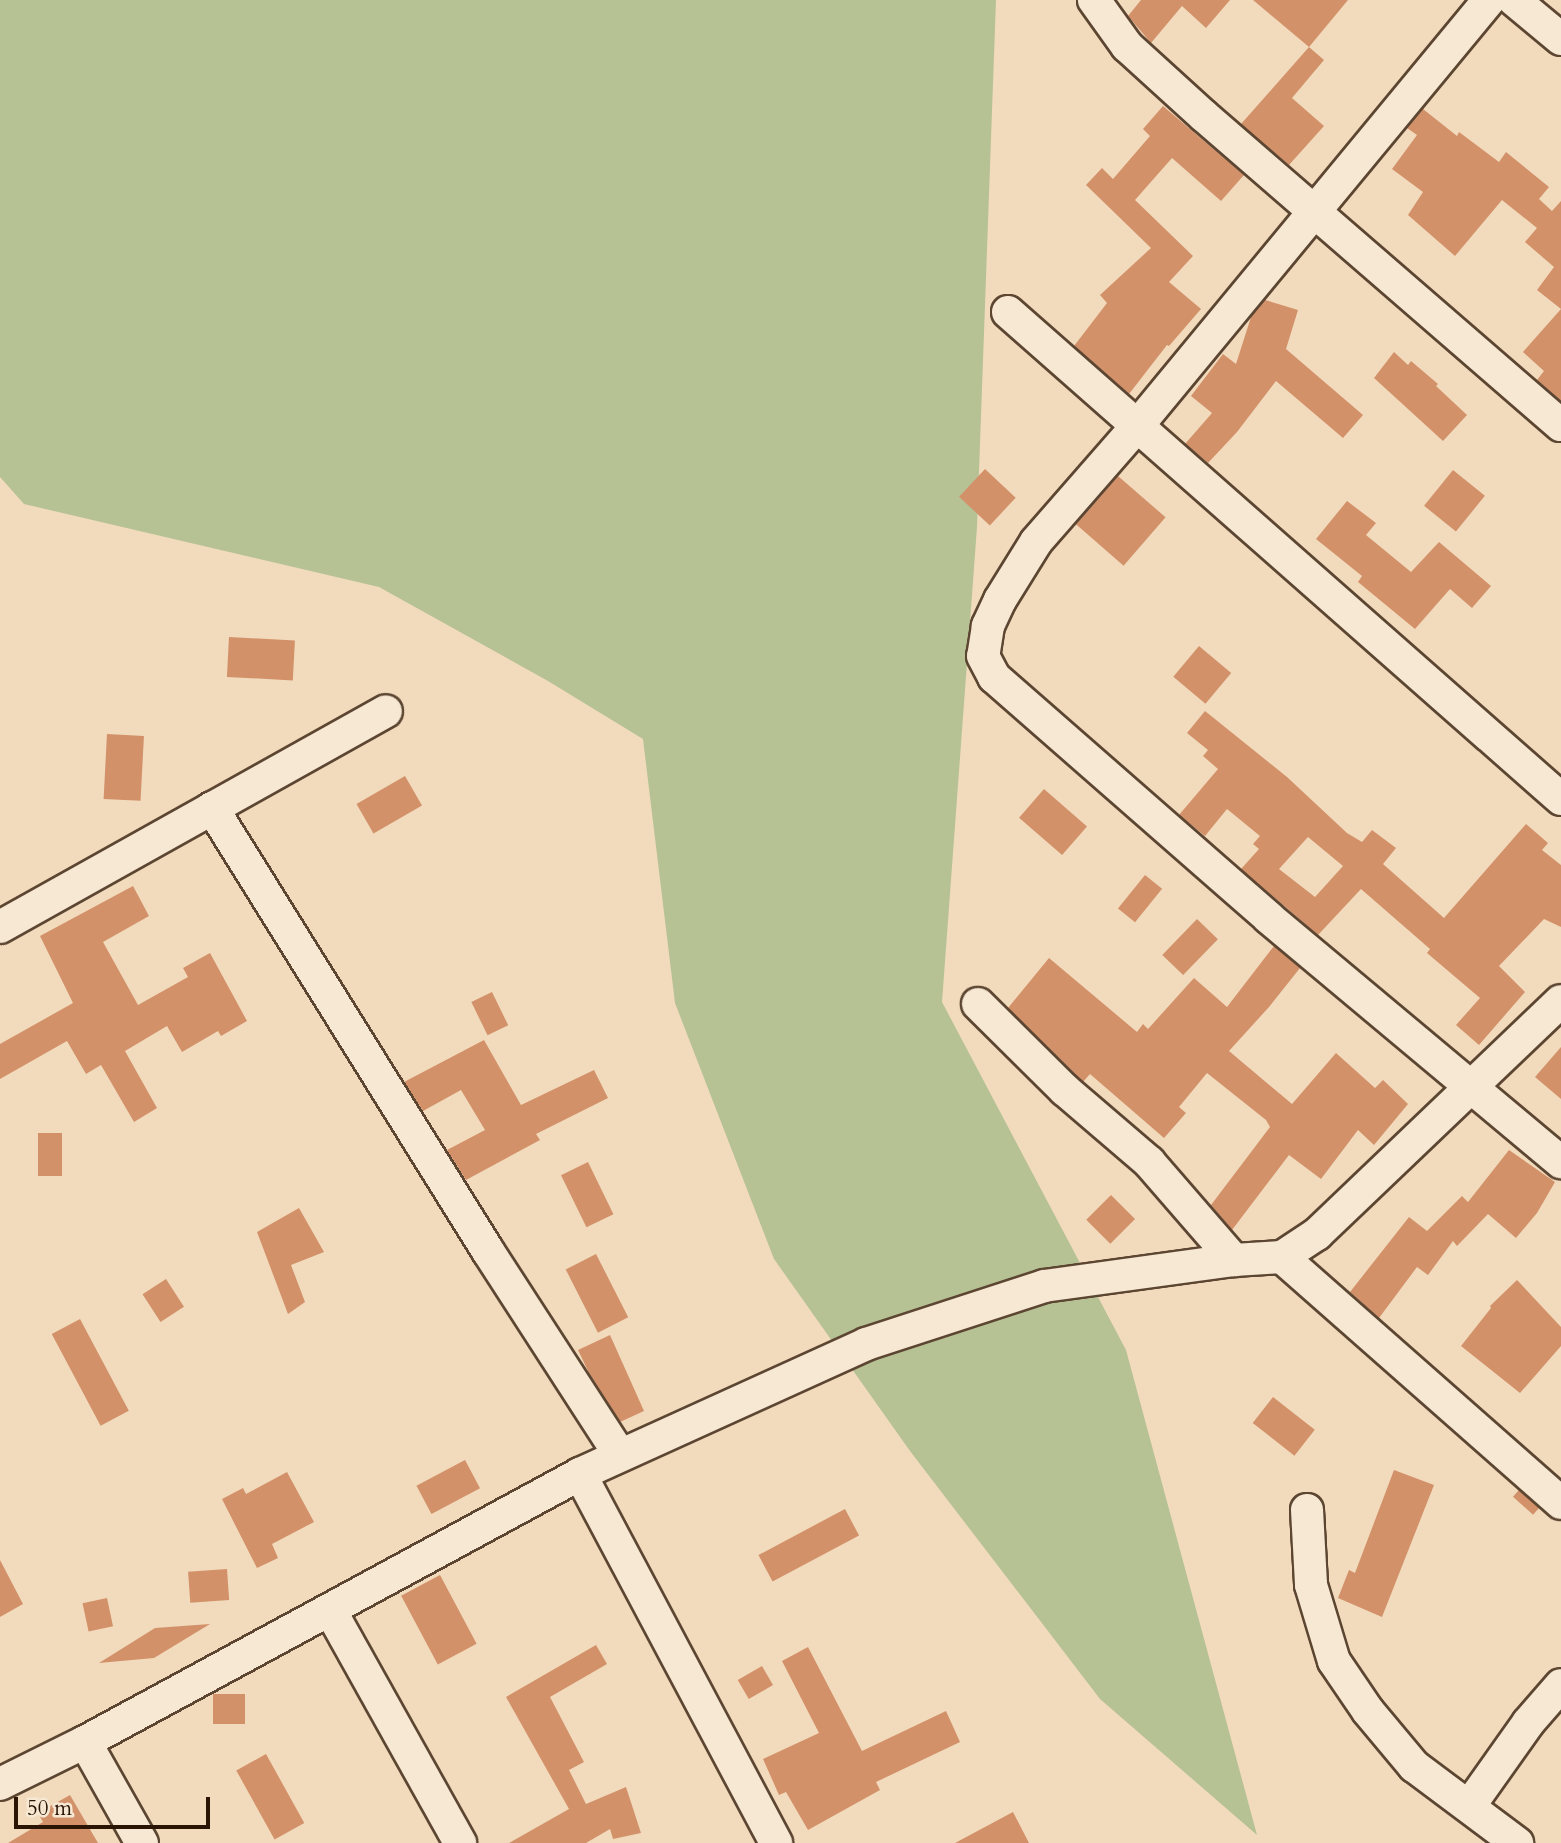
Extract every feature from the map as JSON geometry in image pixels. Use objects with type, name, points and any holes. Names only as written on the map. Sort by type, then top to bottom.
[{"type":"street","points":[[1094,0],[1127,46],[1314,214],[1561,425]]},
{"type":"street","points":[[1489,0],[1138,425],[1036,542],[1000,600],[988,626],[983,656],[994,677],[1269,918],[1561,1162]]},
{"type":"street","points":[[1514,0],[1561,39]]},
{"type":"street","points":[[1008,312],[1561,799]]},
{"type":"street","points":[[0,927],[386,711]]},
{"type":"street","points":[[212,808],[488,1251],[620,1455]]},
{"type":"street","points":[[0,1784],[85,1742],[580,1474],[866,1344],[1044,1286],[1234,1260],[1282,1257],[1317,1234],[1561,1001]]},
{"type":"street","points":[[978,1004],[1065,1090],[1149,1162],[1234,1260]]},
{"type":"street","points":[[1282,1257],[1561,1503]]},
{"type":"street","points":[[580,1474],[776,1843]]},
{"type":"street","points":[[1307,1510],[1311,1585],[1334,1661],[1368,1711],[1414,1766],[1470,1805],[1517,1843]]},
{"type":"street","points":[[330,1610],[460,1843]]},
{"type":"street","points":[[1470,1805],[1528,1723],[1561,1685]]},
{"type":"street","points":[[85,1742],[142,1843]]},
{"type":"green space","points":[[0,0],[996,0],[977,527],[942,1002],[1126,1350],[1257,1835],[1100,1699],[910,1451],[774,1259],[675,1003],[643,739],[548,681],[379,587],[24,504],[0,477]]},
{"type":"building","points":[[1141,0],[1230,0],[1206,28],[1182,6],[1151,43],[1128,16]]},
{"type":"building","points":[[1253,0],[1348,0],[1309,47]]},
{"type":"building","points":[[1309,47],[1324,60],[1292,98],[1324,126],[1289,165],[1241,124]]},
{"type":"building","points":[[1163,106],[1244,175],[1221,201],[1172,158],[1135,200],[1193,256],[1169,282],[1201,309],[1169,346],[1167,345],[1129,394],[1074,346],[1107,303],[1100,295],[1151,248],[1086,185],[1102,168],[1113,179],[1150,136],[1143,129]]},
{"type":"building","points":[[1423,109],[1457,136],[1459,132],[1499,162],[1506,152],[1549,187],[1539,199],[1552,211],[1561,201],[1561,309],[1537,290],[1554,267],[1525,242],[1537,228],[1502,200],[1455,256],[1408,215],[1423,192],[1392,169],[1417,135],[1407,128]]},
{"type":"building","points":[[1265,300],[1298,310],[1286,349],[1363,415],[1343,438],[1276,381],[1237,432],[1208,463],[1185,444],[1212,413],[1191,396],[1223,354],[1236,364],[1251,317]]},
{"type":"building","points":[[1561,309],[1561,401],[1537,380],[1544,371],[1523,352]]},
{"type":"building","points":[[1394,352],[1408,365],[1411,361],[1438,384],[1436,386],[1467,415],[1443,441],[1374,378]]},
{"type":"building","points":[[985,469],[1016,498],[990,525],[959,497]]},
{"type":"building","points":[[1453,470],[1485,496],[1456,532],[1424,506]]},
{"type":"building","points":[[1118,476],[1166,517],[1124,566],[1076,524]]},
{"type":"building","points":[[1347,501],[1376,523],[1366,535],[1411,572],[1439,542],[1491,586],[1472,608],[1450,589],[1415,629],[1358,582],[1362,576],[1316,539]]},
{"type":"building","points":[[229,637],[295,640],[293,680],[227,677]]},
{"type":"building","points":[[1199,646],[1231,673],[1205,704],[1173,677]]},
{"type":"building","points":[[1205,711],[1287,777],[1347,833],[1362,842],[1372,830],[1396,848],[1383,864],[1444,918],[1526,824],[1548,843],[1542,850],[1561,865],[1561,927],[1544,919],[1499,966],[1525,992],[1479,1045],[1456,1025],[1480,998],[1427,953],[1430,949],[1361,889],[1318,935],[1241,869],[1259,849],[1253,844],[1260,836],[1227,809],[1205,836],[1179,815],[1218,769],[1203,756],[1208,750],[1187,733]],"holes":[[[1308,837],[1343,866],[1315,897],[1279,869]]]},
{"type":"building","points":[[107,734],[144,736],[141,801],[104,799]]},
{"type":"building","points":[[405,776],[422,805],[374,833],[357,804]]},
{"type":"building","points":[[1044,789],[1087,826],[1062,855],[1019,818]]},
{"type":"building","points":[[1145,875],[1162,889],[1135,922],[1118,908]]},
{"type":"building","points":[[133,886],[149,916],[103,942],[138,1005],[188,977],[183,968],[210,953],[247,1021],[221,1036],[218,1031],[182,1052],[167,1026],[125,1051],[157,1108],[134,1122],[101,1065],[86,1074],[67,1041],[0,1079],[0,1044],[73,1003],[40,936]]},
{"type":"building","points":[[1197,919],[1218,939],[1183,975],[1162,955]]},
{"type":"building","points":[[1274,946],[1300,968],[1229,1051],[1292,1104],[1336,1053],[1375,1088],[1383,1080],[1408,1104],[1374,1145],[1358,1130],[1321,1179],[1289,1155],[1232,1230],[1211,1205],[1270,1127],[1266,1120],[1207,1073],[1179,1107],[1186,1113],[1164,1138],[1090,1074],[1083,1082],[1008,1008],[1049,958],[1137,1032],[1143,1024],[1148,1029],[1194,978],[1227,1007]]},
{"type":"building","points":[[492,992],[508,1025],[488,1035],[471,1002]]},
{"type":"building","points":[[484,1040],[521,1105],[594,1070],[608,1098],[536,1134],[540,1140],[466,1180],[447,1150],[485,1130],[461,1090],[423,1111],[404,1082]]},
{"type":"building","points":[[1561,1047],[1561,1099],[1535,1077]]},
{"type":"building","points":[[38,1133],[62,1133],[62,1176],[38,1176]]},
{"type":"building","points":[[1509,1150],[1555,1182],[1537,1213],[1516,1238],[1488,1214],[1457,1246],[1453,1241],[1428,1275],[1417,1267],[1379,1318],[1350,1292],[1409,1217],[1427,1231],[1462,1196],[1468,1202]]},
{"type":"building","points":[[588,1162],[613,1214],[586,1227],[561,1175]]},
{"type":"building","points":[[1111,1195],[1135,1219],[1110,1244],[1086,1220]]},
{"type":"building","points":[[299,1208],[324,1252],[291,1265],[305,1302],[288,1314],[257,1232]]},
{"type":"building","points":[[596,1254],[628,1317],[598,1333],[566,1269]]},
{"type":"building","points":[[166,1279],[184,1307],[160,1322],[143,1294]]},
{"type":"building","points":[[1517,1280],[1561,1327],[1561,1346],[1520,1393],[1461,1346],[1490,1306]]},
{"type":"building","points":[[80,1319],[129,1411],[101,1426],[52,1334]]},
{"type":"building","points":[[610,1335],[644,1411],[620,1422],[578,1350]]},
{"type":"building","points":[[1273,1397],[1315,1430],[1294,1456],[1253,1423]]},
{"type":"building","points":[[465,1460],[480,1488],[431,1514],[416,1486]]},
{"type":"building","points":[[1394,1470],[1434,1485],[1382,1617],[1338,1598],[1349,1570],[1355,1573]]},
{"type":"building","points":[[287,1472],[314,1522],[272,1544],[278,1558],[257,1568],[222,1499],[243,1488],[246,1494]]},
{"type":"building","points":[[1519,1490],[1539,1508],[1533,1515],[1513,1497]]},
{"type":"building","points":[[845,1509],[859,1535],[773,1581],[758,1555]]},
{"type":"building","points":[[0,1560],[23,1604],[0,1617]]},
{"type":"building","points":[[227,1569],[229,1600],[190,1603],[188,1572]]},
{"type":"building","points":[[440,1575],[477,1644],[438,1665],[401,1596]]},
{"type":"building","points":[[107,1598],[113,1626],[89,1632],[83,1603]]},
{"type":"building","points":[[210,1624],[154,1658],[99,1663],[155,1628]]},
{"type":"building","points":[[596,1645],[607,1664],[550,1697],[584,1762],[569,1770],[586,1804],[626,1787],[641,1833],[613,1839],[610,1829],[586,1843],[509,1843],[569,1809],[506,1697]]},
{"type":"building","points":[[808,1647],[862,1751],[946,1711],[960,1742],[876,1782],[880,1790],[808,1830],[786,1792],[779,1795],[763,1759],[819,1733],[782,1661]]},
{"type":"building","points":[[762,1666],[773,1685],[749,1699],[738,1680]]},
{"type":"building","points":[[213,1694],[245,1694],[245,1724],[213,1724]]},
{"type":"building","points":[[266,1754],[304,1823],[275,1840],[236,1770]]},
{"type":"building","points":[[70,1795],[98,1843],[8,1843],[43,1822],[38,1813]]},
{"type":"building","points":[[1013,1812],[1029,1843],[955,1843]]}]
